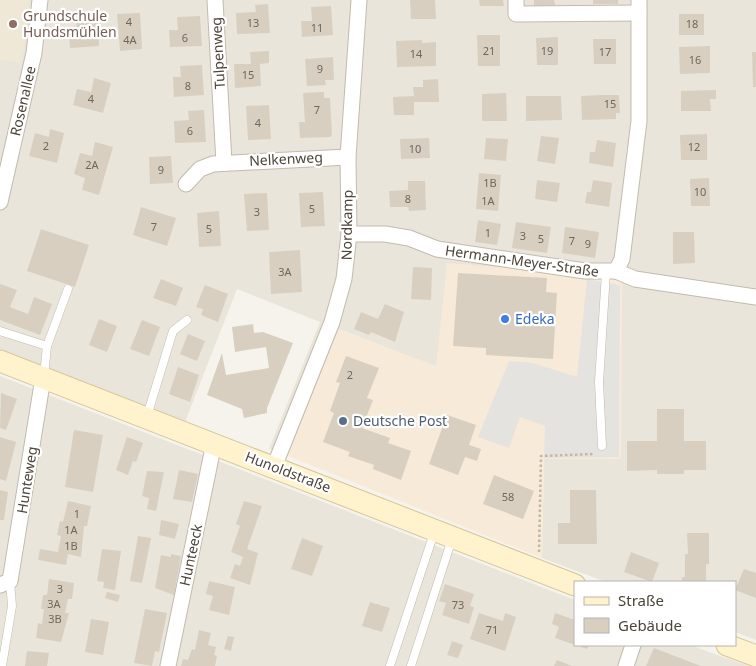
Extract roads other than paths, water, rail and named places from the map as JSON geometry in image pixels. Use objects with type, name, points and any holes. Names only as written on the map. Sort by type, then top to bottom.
[{"type":"street","name":"Rosenallee","points":[[0,202],[34,53],[40,0]]},
{"type":"street","name":"Tulpenweg","points":[[215,0],[224,163]]},
{"type":"street","name":"Nordkamp","points":[[274,467],[332,322],[344,279],[349,234],[348,157],[359,0]]},
{"type":"street","name":"Hermann-Meyer-Straße","points":[[349,234],[409,238],[437,249],[611,272],[622,259],[639,121],[639,7],[516,14],[516,0]]},
{"type":"street","name":"Nelkenweg","points":[[186,184],[200,169],[224,163],[348,157]]},
{"type":"street","points":[[611,272],[635,279],[756,297]]},
{"type":"street","name":"Hunoldstraße","points":[[0,361],[214,443],[574,586]]},
{"type":"street","name":"Hunteweg","points":[[5,583],[44,378]]},
{"type":"street","name":"Hunteeck","points":[[168,666],[214,443]]},
{"type":"street","points":[[626,666],[633,646]]},
{"type":"street","points":[[730,646],[756,656]]},
{"type":"lane","points":[[602,446],[599,382],[611,272]]},
{"type":"lane","points":[[44,378],[46,346],[68,289]]},
{"type":"lane","points":[[146,418],[173,331],[187,320]]},
{"type":"lane","points":[[0,331],[46,346]]},
{"type":"lane","points":[[390,666],[444,534]]},
{"type":"lane","points":[[412,666],[444,534]]},
{"type":"lane","name":"Hunteweg","points":[[2,666],[12,606],[5,583]]},
{"type":"place","name":"Grundschule Hundsmühlen","points":[[13,24]]},
{"type":"place","name":"Edeka","points":[[505,319]]},
{"type":"place","name":"Deutsche Post","points":[[343,421]]}]
